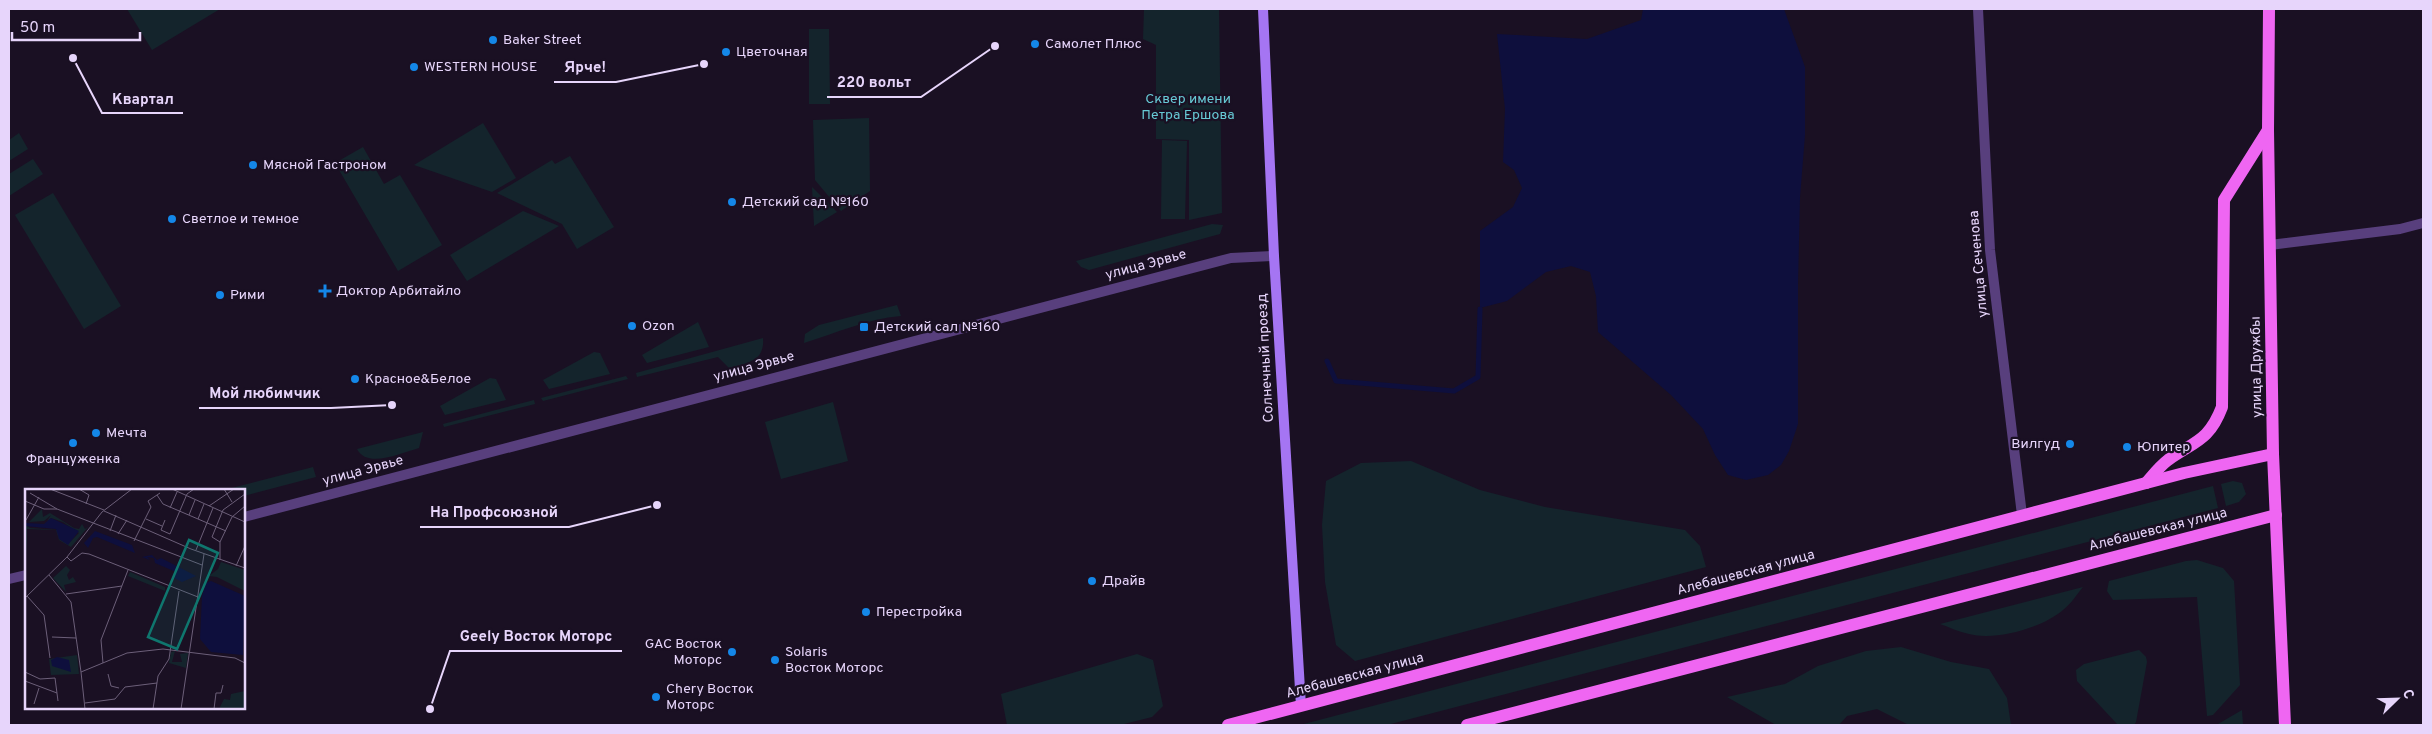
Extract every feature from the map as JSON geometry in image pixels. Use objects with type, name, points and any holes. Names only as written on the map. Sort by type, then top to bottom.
[{"type":"main road","name":"улица Дружбы","points":[[2269,9],[2268,130],[2273,454],[2285,725]]},
{"type":"main road","points":[[2146,483],[2167,461],[2201,440],[2215,425],[2222,407],[2224,200],[2268,130]]},
{"type":"main road","name":"Алебашевская улица","points":[[1228,725],[2022,515],[2146,483],[2273,454]]},
{"type":"main road","name":"Алебашевская улица","points":[[1466,725],[2276,515]]},
{"type":"street","name":"Солнечный проезд","points":[[1263,9],[1274,256],[1301,706]]},
{"type":"street","name":"улица Сеченова","points":[[1978,9],[1990,250],[2022,515]]},
{"type":"street","points":[[2270,245],[2400,229],[2423,223]]},
{"type":"street","name":"улица Эрвье","points":[[245,516],[1231,258],[1274,256]]},
{"type":"street","points":[[9,579],[25,575]]},
{"type":"green space","points":[[127,9],[220,9],[152,50]]},
{"type":"green space","name":"Сквер имени Петра Ершова","points":[[1144,9],[1219,9],[1222,213],[1189,220],[1189,140],[1156,139],[1156,45],[1143,39]]},
{"type":"green space","points":[[809,29],[829,29],[830,104],[809,104]]},
{"type":"green space","points":[[869,118],[870,191],[841,211],[815,180],[813,120]]},
{"type":"green space","points":[[483,123],[516,178],[492,192],[414,165]]},
{"type":"green space","points":[[19,133],[28,149],[9,161],[9,140]]},
{"type":"green space","points":[[1162,140],[1187,141],[1185,219],[1161,219]]},
{"type":"green space","points":[[363,147],[384,184],[400,175],[442,245],[398,271],[335,163]]},
{"type":"green space","points":[[570,156],[614,227],[577,249],[562,224],[497,193],[552,160],[555,164]]},
{"type":"green space","points":[[33,159],[43,174],[9,196],[9,174]]},
{"type":"green space","points":[[812,187],[837,212],[814,226],[814,225]]},
{"type":"green space","points":[[53,193],[121,306],[84,329],[15,215]]},
{"type":"green space","points":[[523,211],[559,226],[467,281],[450,255]]},
{"type":"green space","points":[[1212,224],[1223,225],[1220,234],[1089,270],[1081,267],[1076,261]]},
{"type":"green space","points":[[897,305],[901,316],[864,323],[804,343],[805,334],[819,325]]},
{"type":"green space","points":[[698,322],[709,347],[647,363],[642,355]]},
{"type":"green space","points":[[763,338],[763,346],[758,356],[754,360],[743,364],[729,368],[718,357],[637,377],[636,373]]},
{"type":"green space","points":[[594,352],[600,353],[610,374],[549,389],[543,380]]},
{"type":"green space","points":[[626,376],[628,379],[543,401],[541,398]]},
{"type":"green space","points":[[490,378],[496,379],[506,400],[445,415],[440,406]]},
{"type":"green space","points":[[534,400],[535,404],[444,427],[443,424]]},
{"type":"green space","points":[[833,402],[848,461],[781,479],[765,422]]},
{"type":"green space","points":[[423,432],[419,448],[394,456],[376,459],[368,458],[357,449]]},
{"type":"green space","points":[[1411,461],[1480,490],[1545,507],[1685,530],[1700,546],[1706,567],[1355,661],[1336,645],[1325,582],[1322,525],[1326,481],[1361,463]]},
{"type":"green space","points":[[313,467],[316,477],[245,496],[245,489],[228,489]]},
{"type":"green space","points":[[2233,481],[2242,483],[2246,494],[2239,502],[2226,506],[2221,484]]},
{"type":"green space","points":[[2213,486],[2218,508],[1387,725],[1300,725]]},
{"type":"green space","points":[[2197,560],[2223,568],[2234,581],[2240,685],[2213,715],[2207,716],[2197,597],[2113,600],[2107,591],[2109,581],[2186,561]]},
{"type":"green space","points":[[2083,587],[2063,610],[2043,622],[2018,631],[1992,636],[1980,636],[1940,624]]},
{"type":"green space","points":[[1901,647],[1951,662],[1989,669],[2007,698],[2011,725],[1909,725],[1877,709],[1847,716],[1839,725],[1776,725],[1727,697],[1785,684],[1818,666],[1866,651]]},
{"type":"green space","points":[[2139,650],[2146,657],[2147,662],[2136,722],[2134,725],[2118,725],[2077,681],[2076,670],[2084,664]]},
{"type":"green space","points":[[1137,654],[1153,660],[1163,706],[1152,717],[1120,725],[1007,725],[1001,694]]},
{"type":"green space","points":[[2242,710],[2243,725],[2217,725],[2218,724]]},
{"type":"shaded area","points":[[1643,9],[1784,9],[1805,67],[1805,135],[1800,197],[1798,284],[1798,424],[1789,451],[1781,465],[1768,475],[1746,480],[1728,475],[1715,455],[1703,429],[1671,395],[1598,332],[1596,296],[1590,272],[1571,266],[1546,272],[1507,301],[1480,308],[1480,231],[1513,207],[1522,188],[1514,170],[1503,162],[1505,109],[1497,34],[1587,39],[1641,20]]},
{"type":"waterway","points":[[1327,361],[1336,381],[1454,391],[1478,377],[1480,309]]},
{"type":"place","name":"Baker Street","points":[[493,40]]},
{"type":"place","name":"Самолет Плюс","points":[[1035,44]]},
{"type":"place","name":"220 вольт","points":[[995,46]]},
{"type":"place","name":"Цветочная","points":[[726,52]]},
{"type":"place","name":"Квартал","points":[[73,58]]},
{"type":"place","name":"Ярче!","points":[[704,64]]},
{"type":"place","name":"WESTERN HOUSE","points":[[414,67]]},
{"type":"place","name":"Мясной Гастроном","points":[[253,165]]},
{"type":"place","name":"Детский сад №160","points":[[732,202]]},
{"type":"place","name":"Светлое и темное","points":[[172,219]]},
{"type":"place","name":"Доктор Арбитайло","points":[[325,291]]},
{"type":"place","name":"Рими","points":[[220,295]]},
{"type":"place","name":"Ozon","points":[[632,326]]},
{"type":"place","name":"Детский сал №160","points":[[864,327]]},
{"type":"place","name":"Красное&Белое","points":[[355,379]]},
{"type":"place","name":"Мой любимчик","points":[[392,405]]},
{"type":"place","name":"Мечта","points":[[96,433]]},
{"type":"place","name":"Француженка","points":[[73,443]]},
{"type":"place","name":"Вилгуд","points":[[2070,444]]},
{"type":"place","name":"Юпитер","points":[[2127,447]]},
{"type":"place","name":"На Профсоюзной","points":[[657,505]]},
{"type":"place","name":"Драйв","points":[[1092,581]]},
{"type":"place","name":"Перестройка","points":[[866,612]]},
{"type":"place","name":"GAC Восток Моторс","points":[[732,652]]},
{"type":"place","name":"Solaris Восток Моторс","points":[[775,660]]},
{"type":"place","name":"Chery Восток Моторс","points":[[656,697]]},
{"type":"place","name":"Geely Восток Моторс","points":[[430,709]]}]
